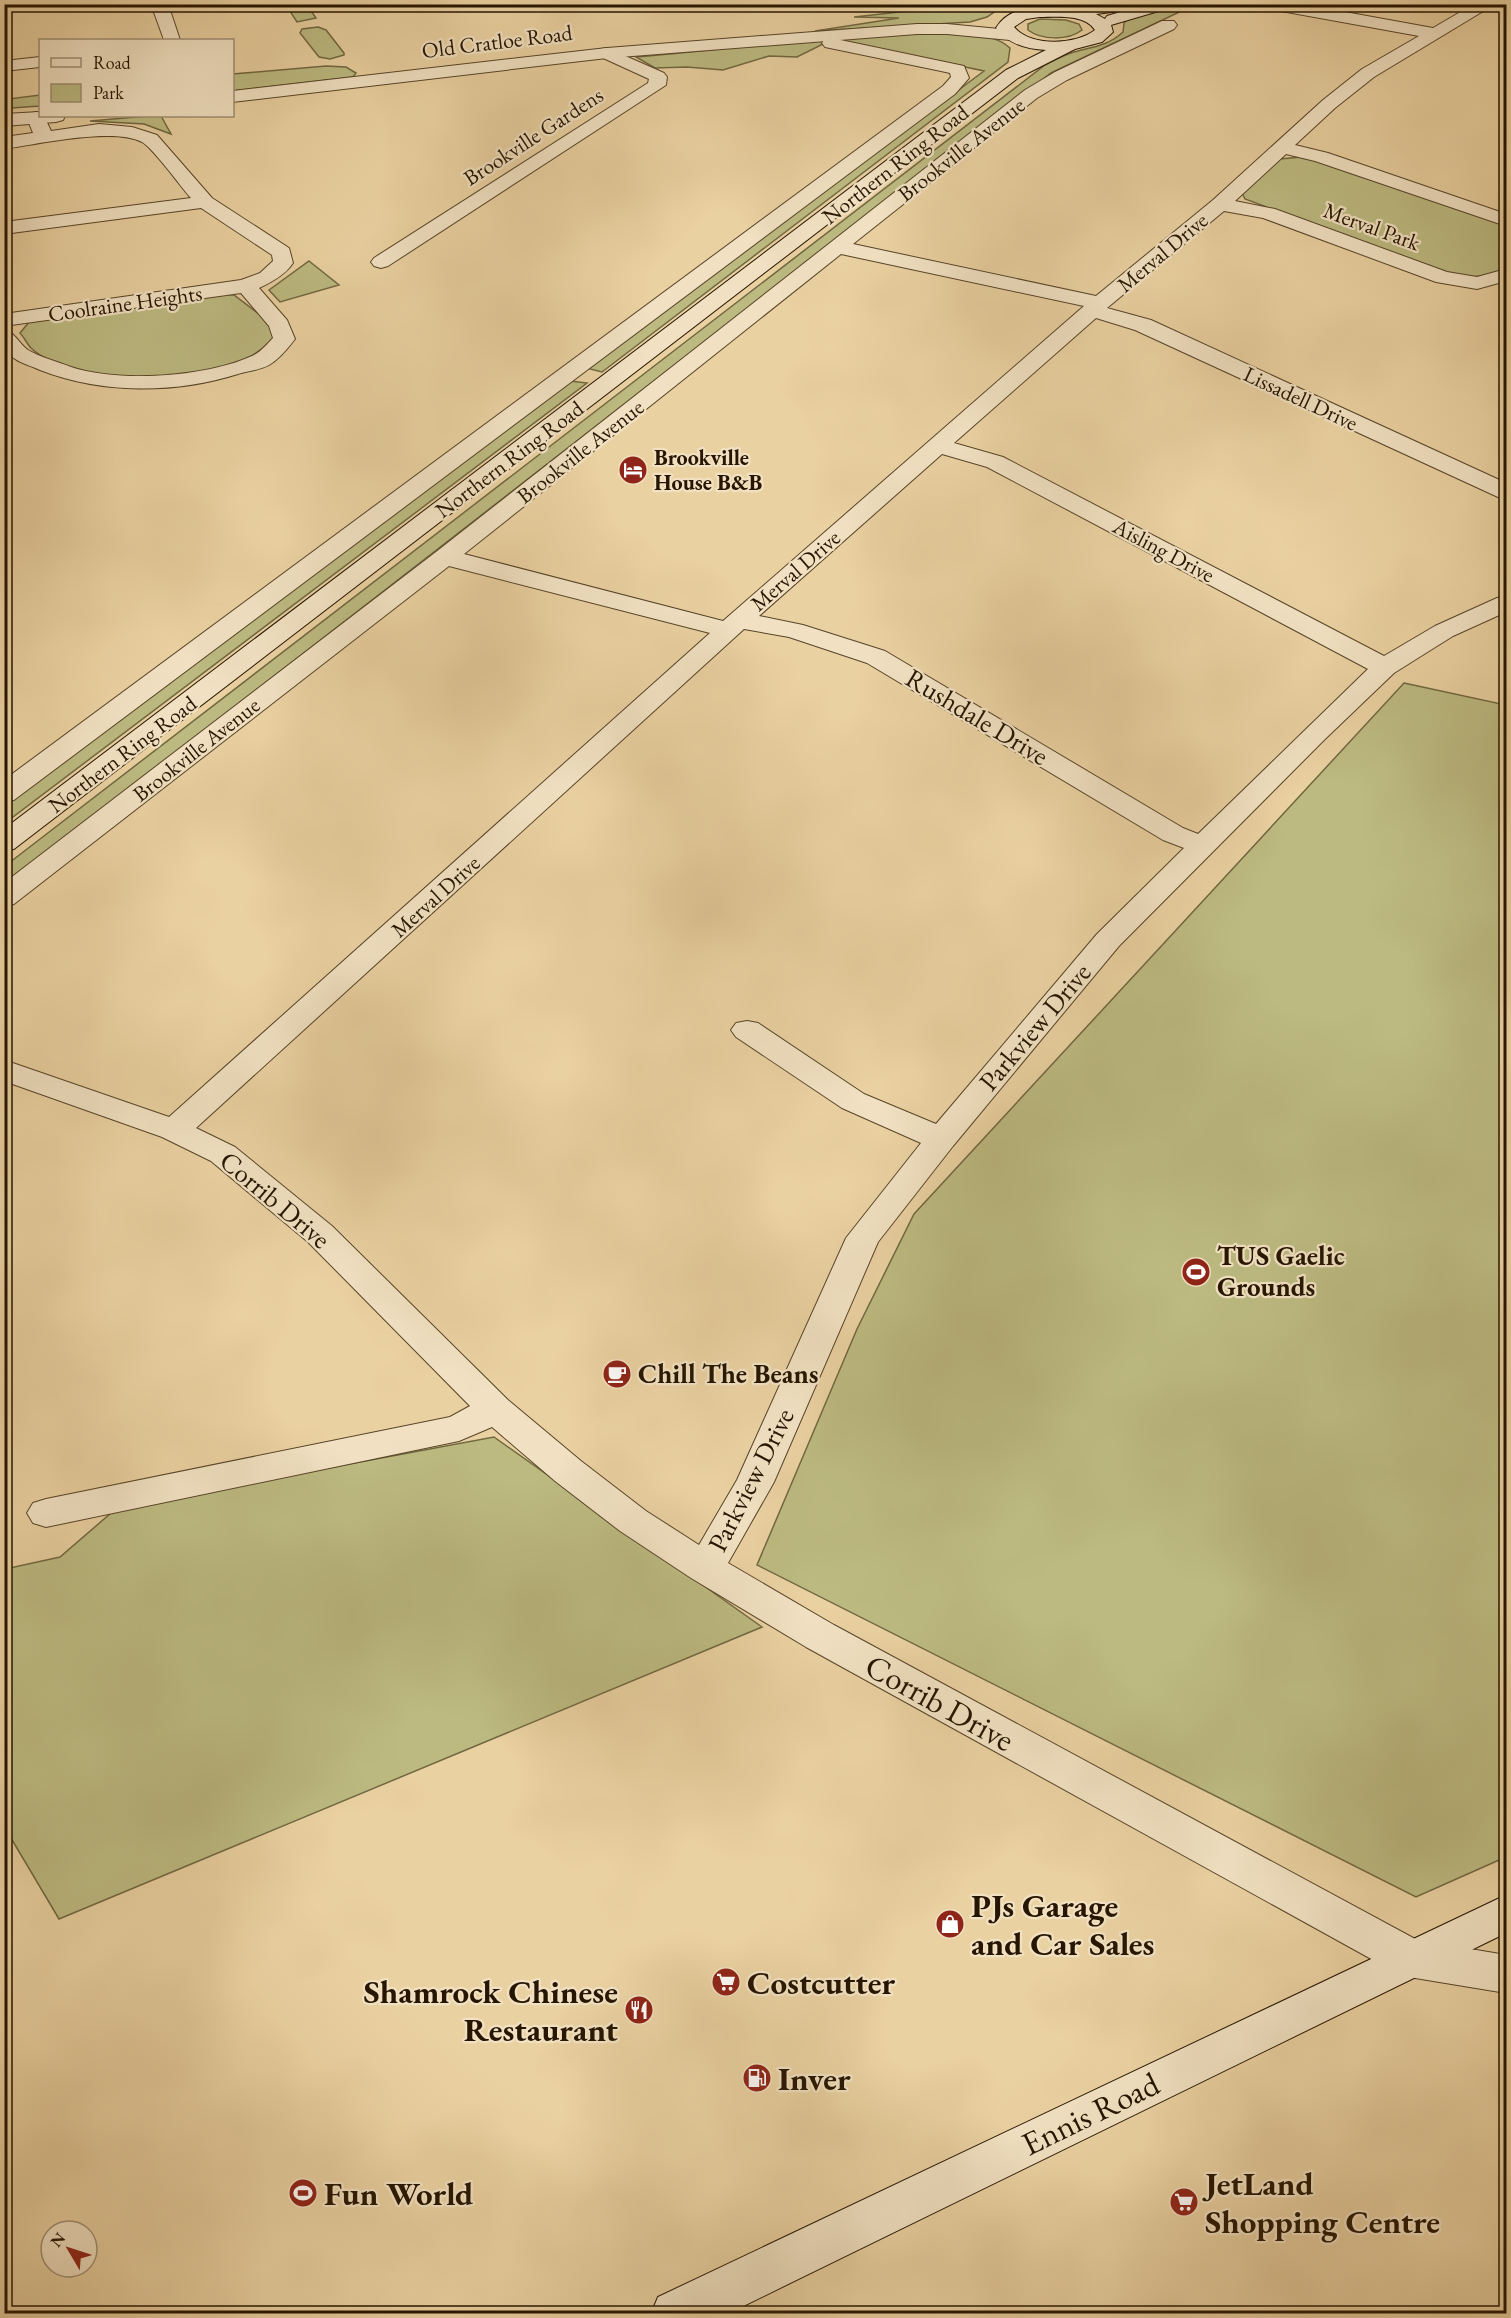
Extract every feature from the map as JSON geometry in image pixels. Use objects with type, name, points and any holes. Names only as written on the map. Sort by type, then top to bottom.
[{"type":"street","points":[[159,4],[172,39]]},
{"type":"street","points":[[1012,74],[1028,50],[1014,32],[1027,14],[1134,4]]},
{"type":"street","points":[[1270,4],[1436,34]]},
{"type":"street","name":"Merval Drive","points":[[174,1130],[734,625],[1096,307],[1220,204],[1280,147],[1368,73],[1487,4]]},
{"type":"street","points":[[1012,74],[1070,45],[1098,38],[1104,32],[1103,26],[1088,17],[1062,12]]},
{"type":"street","points":[[1103,26],[1117,18],[1166,15]]},
{"type":"street","name":"Brookville Avenue","points":[[4,898],[445,557],[1031,94],[1166,15]]},
{"type":"street","name":"Old Cratloe Road","points":[[234,97],[607,53],[873,32],[947,29],[1014,32],[1045,45],[1070,45]]},
{"type":"street","points":[[4,794],[949,90],[960,78],[958,70],[944,66],[831,43]]},
{"type":"street","name":"Brookville Gardens","points":[[381,262],[657,85],[658,76],[607,53]]},
{"type":"street","points":[[4,66],[39,62]]},
{"type":"street","name":"Northern Ring Road","points":[[4,843],[1012,74]]},
{"type":"street","points":[[4,120],[46,117]]},
{"type":"street","points":[[36,118],[44,137]]},
{"type":"street","name":"Coolraine Heights","points":[[4,143],[99,130],[119,131],[150,139],[205,202],[282,252],[283,263],[267,277],[246,286],[4,320]]},
{"type":"street","name":"Merval Park","points":[[1280,147],[1321,157],[1506,220]]},
{"type":"street","points":[[4,228],[205,202]]},
{"type":"street","name":"Merval Park","points":[[1220,204],[1268,213],[1443,278],[1478,283],[1506,275]]},
{"type":"street","name":"Lissadell Drive","points":[[838,247],[1096,307],[1143,325],[1506,492]]},
{"type":"street","name":"Coolraine Heights","points":[[4,336],[20,354],[68,373],[95,379],[163,382],[207,377],[262,360],[284,339],[279,325],[246,286]]},
{"type":"street","name":"Aisling Drive","points":[[937,445],[995,462],[1386,667]]},
{"type":"street","name":"Rushdale Drive","points":[[445,557],[734,625],[794,630],[876,657],[1173,834],[1202,845]]},
{"type":"street","name":"Parkview Drive","points":[[705,1568],[755,1482],[863,1238],[941,1139],[1108,940],[1202,845],[1386,667],[1444,631],[1506,603]]},
{"type":"street","points":[[747,1030],[853,1101],[941,1139]]},
{"type":"street","name":"Corrib Drive","points":[[4,1070],[174,1130],[223,1154],[320,1234],[495,1409],[568,1471],[633,1521],[705,1568],[819,1636],[1409,1958],[1506,1974]]},
{"type":"street","points":[[46,1513],[459,1428],[495,1409]]},
{"type":"street","name":"Ennis Road","points":[[675,2313],[1506,1913]]},
{"type":"green space","points":[[286,5],[307,5],[316,18],[297,22]]},
{"type":"green space","points":[[963,5],[998,5],[997,10],[987,17],[970,22],[815,31],[899,18],[854,17]]},
{"type":"green space","points":[[1175,5],[1194,5],[1051,73],[5,885],[5,866],[1045,65],[1068,54],[1111,41],[1123,32],[1124,23],[1128,19]]},
{"type":"green space","points":[[1040,19],[1066,20],[1079,24],[1082,30],[1076,34],[1055,38],[1040,36],[1028,30],[1028,24]]},
{"type":"green space","points":[[318,27],[326,30],[344,55],[330,59],[319,57],[300,33],[302,29]]},
{"type":"green space","points":[[962,33],[988,37],[1005,44],[1010,48],[1008,62],[602,372],[586,368],[984,71],[833,39],[797,57],[769,56],[723,70],[687,67],[655,68],[636,57],[840,38]]},
{"type":"green space","points":[[326,66],[346,67],[356,73],[353,77],[234,91],[234,74]]},
{"type":"green space","points":[[39,95],[39,106],[12,108],[8,99]]},
{"type":"green space","points":[[162,117],[171,134],[144,124],[90,121]]},
{"type":"green space","points":[[1311,158],[1506,225],[1506,269],[1479,276],[1451,275],[1245,199],[1242,193],[1280,159]]},
{"type":"green space","points":[[309,261],[339,285],[280,302],[269,290]]},
{"type":"green space","points":[[221,294],[234,295],[272,324],[276,339],[245,360],[224,368],[167,377],[135,377],[74,369],[50,360],[31,348],[20,333],[30,321]]},
{"type":"green space","points":[[570,381],[587,383],[5,823],[5,794]]},
{"type":"green space","name":"TUS Gaelic Grounds","points":[[1404,683],[1506,705],[1506,1857],[1416,1897],[757,1565],[857,1329],[914,1214]]},
{"type":"green space","points":[[494,1437],[762,1627],[59,1919],[5,1828],[5,1569],[60,1557],[118,1507]]},
{"type":"place","name":"Brookville House B&B","points":[[633,470]]},
{"type":"place","name":"TUS Gaelic Grounds","points":[[1196,1272]]},
{"type":"place","name":"Chill The Beans","points":[[617,1374]]},
{"type":"place","name":"PJs Garage and Car Sales","points":[[950,1924]]},
{"type":"place","name":"Costcutter","points":[[726,1982]]},
{"type":"place","name":"Shamrock Chinese Restaurant","points":[[639,2010]]},
{"type":"place","name":"Inver","points":[[757,2078]]},
{"type":"place","name":"Fun World","points":[[303,2193]]},
{"type":"place","name":"JetLand Shopping Centre","points":[[1184,2202]]}]
